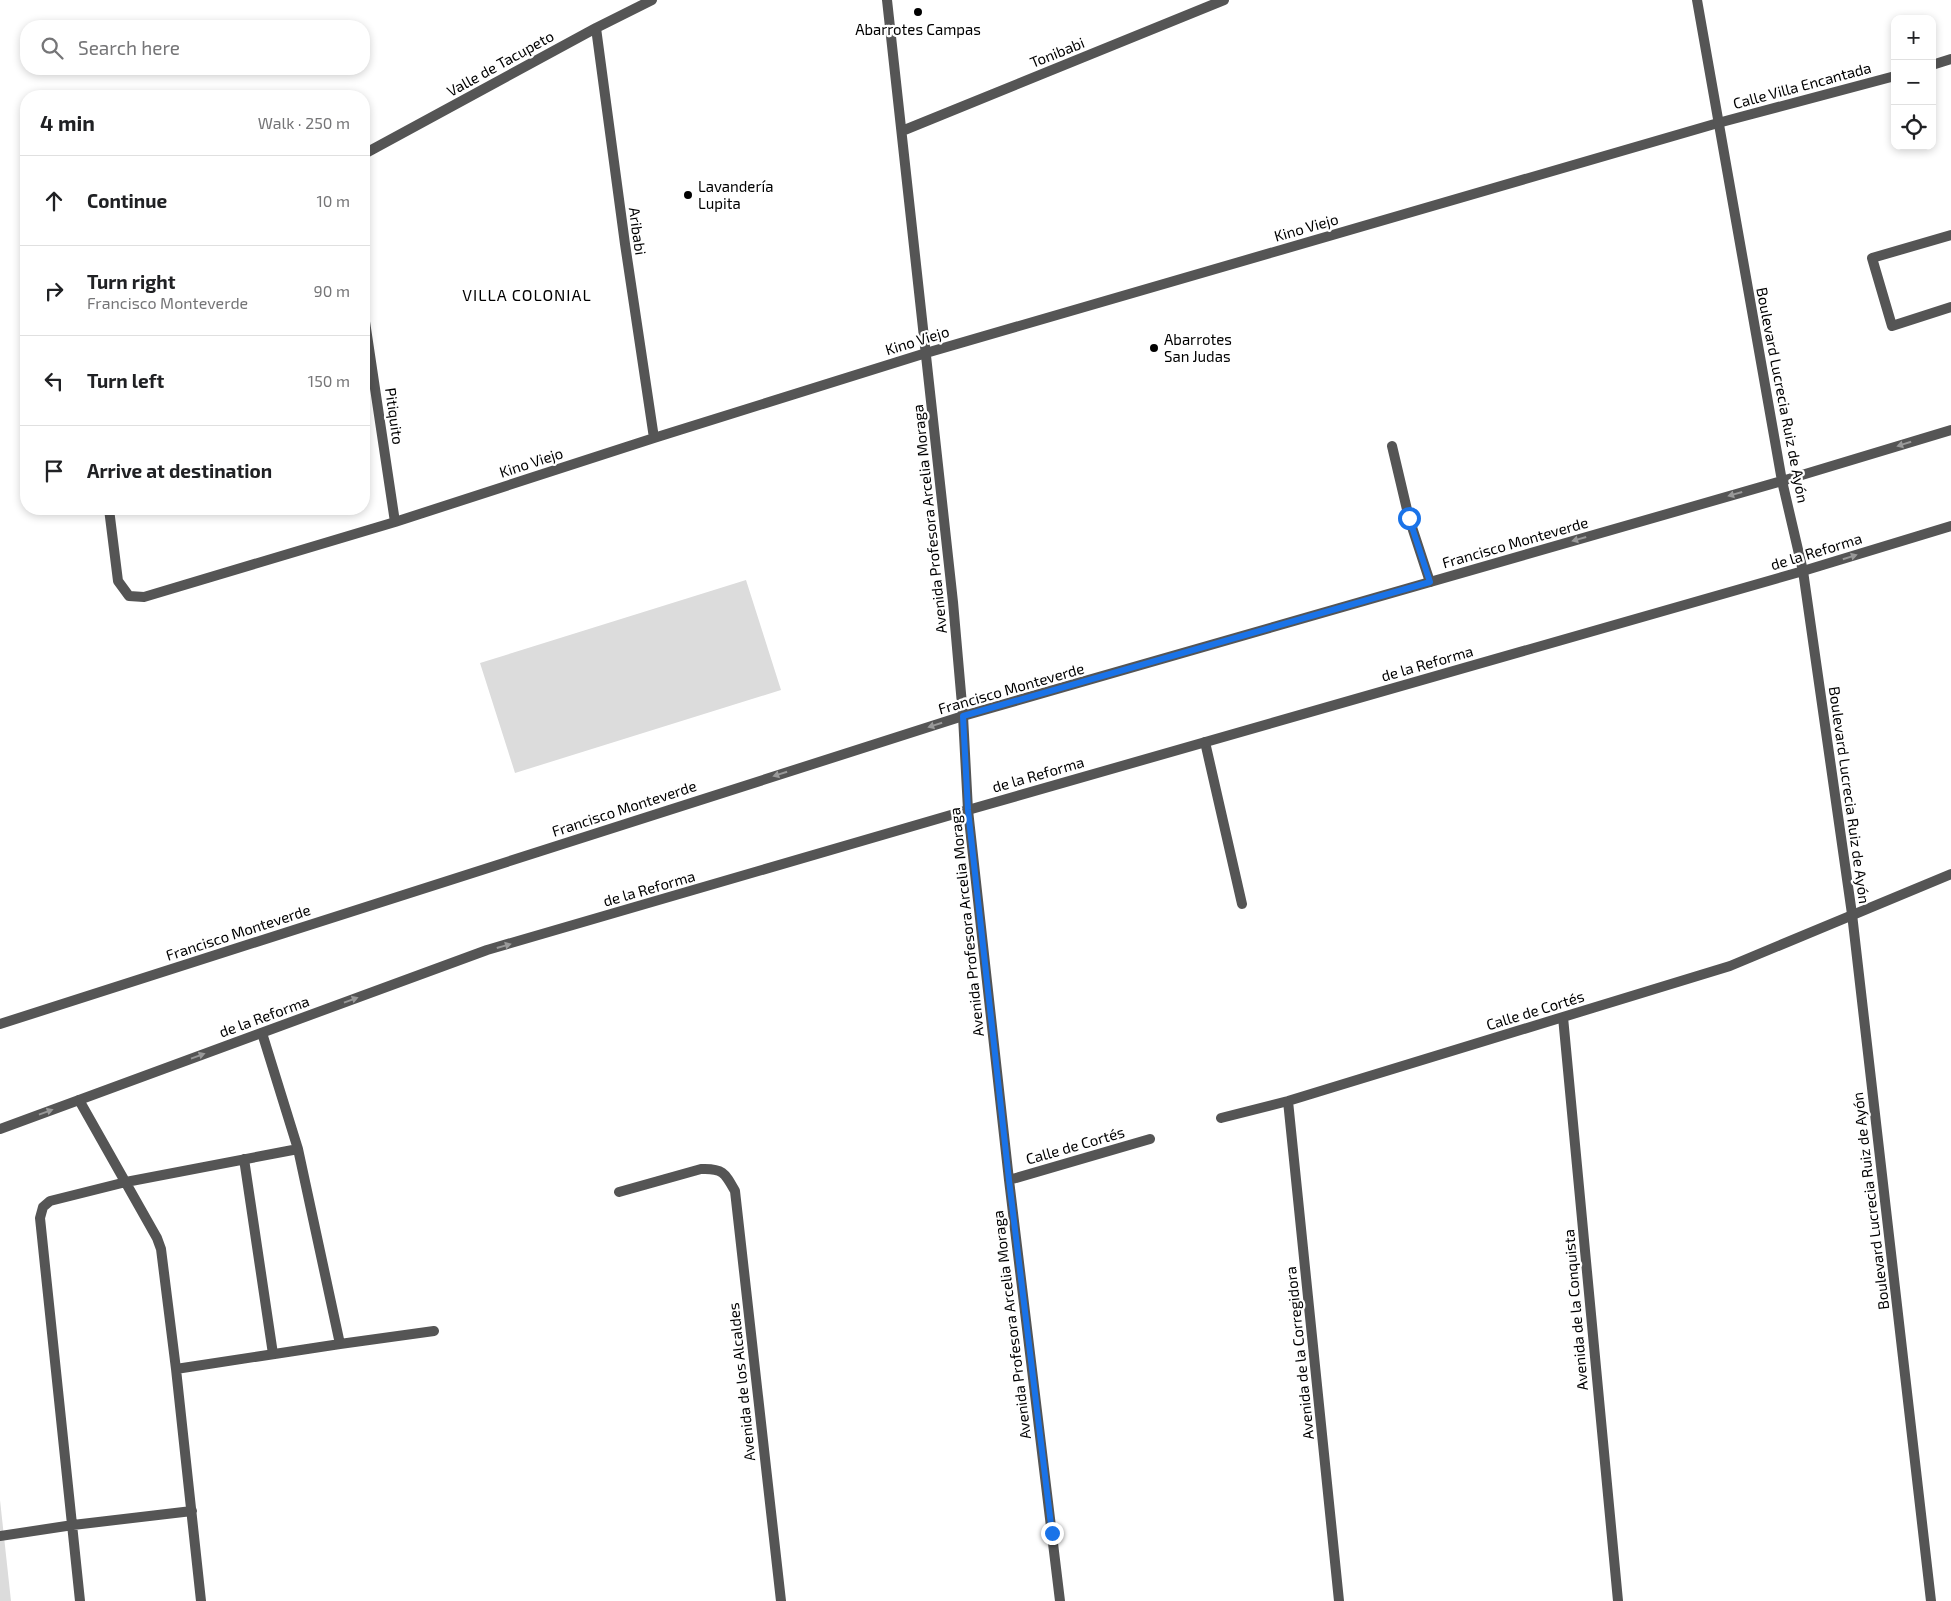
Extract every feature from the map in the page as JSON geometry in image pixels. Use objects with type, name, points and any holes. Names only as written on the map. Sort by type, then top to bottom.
[{"type":"street","name":"Valle de Tacupeto","points":[[370,151],[596,28],[652,0]]},
{"type":"street","name":"Avenida Profesora Arcelia Moraga","points":[[887,0],[953,602],[963,716],[968,810],[1009,1180],[1060,1601]]},
{"type":"street","name":"Tonibabi","points":[[902,131],[1224,0]]},
{"type":"street","name":"Boulevard Lucrecia Ruiz de Ayón","points":[[1697,0],[1782,481],[1803,571],[1852,914],[1931,1601]]},
{"type":"street","name":"Aribabi","points":[[596,28],[625,244],[654,438]]},
{"type":"street","points":[[1936,64],[1951,59]]},
{"type":"street","name":"Calle Villa Encantada","points":[[1718,123],[1891,77]]},
{"type":"street","name":"Kino Viejo","points":[[109,515],[118,581],[129,596],[144,597],[395,522],[926,353],[1718,123]]},
{"type":"street","points":[[1951,235],[1872,258],[1892,326],[1951,307]]},
{"type":"street","name":"Pitiquito","points":[[370,355],[395,522]]},
{"type":"street","name":"Francisco Monteverde","points":[[0,1024],[963,716],[1782,481],[1951,430]]},
{"type":"street","points":[[1392,446],[1409,518],[1430,582]]},
{"type":"street","name":"de la Reforma","points":[[0,1129],[488,950],[968,810],[1803,571],[1951,526]]},
{"type":"street","points":[[1205,742],[1242,904]]},
{"type":"street","name":"Calle de Cortés","points":[[1221,1118],[1288,1101],[1730,966],[1951,874]]},
{"type":"street","name":"Avenida de la Conquista","points":[[1563,1016],[1618,1601]]},
{"type":"street","points":[[262,1033],[298,1149],[340,1344]]},
{"type":"street","points":[[79,1100],[159,1243],[176,1369],[202,1601]]},
{"type":"street","name":"Avenida de la Corregidora","points":[[1288,1101],[1339,1601]]},
{"type":"street","name":"Calle de Cortés","points":[[1009,1180],[1150,1139]]},
{"type":"street","points":[[80,1601],[40,1218],[43,1207],[50,1201],[126,1182],[298,1149]]},
{"type":"street","points":[[244,1159],[273,1354]]},
{"type":"street","name":"Avenida de los Alcaldes","points":[[620,1192],[702,1169],[716,1168],[726,1176],[735,1191],[781,1601]]},
{"type":"street","points":[[176,1369],[434,1331]]},
{"type":"street","points":[[0,1536],[72,1525],[192,1511]]},
{"type":"shaded area","points":[[746,580],[781,690],[515,773],[480,663]]},
{"type":"shaded area","points":[[0,1500],[11,1601],[0,1601]]},
{"type":"place","name":"Abarrotes Campas","points":[[918,12]]},
{"type":"place","name":"Lavandería Lupita","points":[[688,195]]},
{"type":"place","name":"Abarrotes San Judas","points":[[1154,348]]},
{"type":"district","name":"VILLA COLONIAL","points":[[527,294]]},
{"type":"route","points":[[1052,1533],[1009,1180],[968,810],[963,716],[1430,582],[1409,518]]}]
